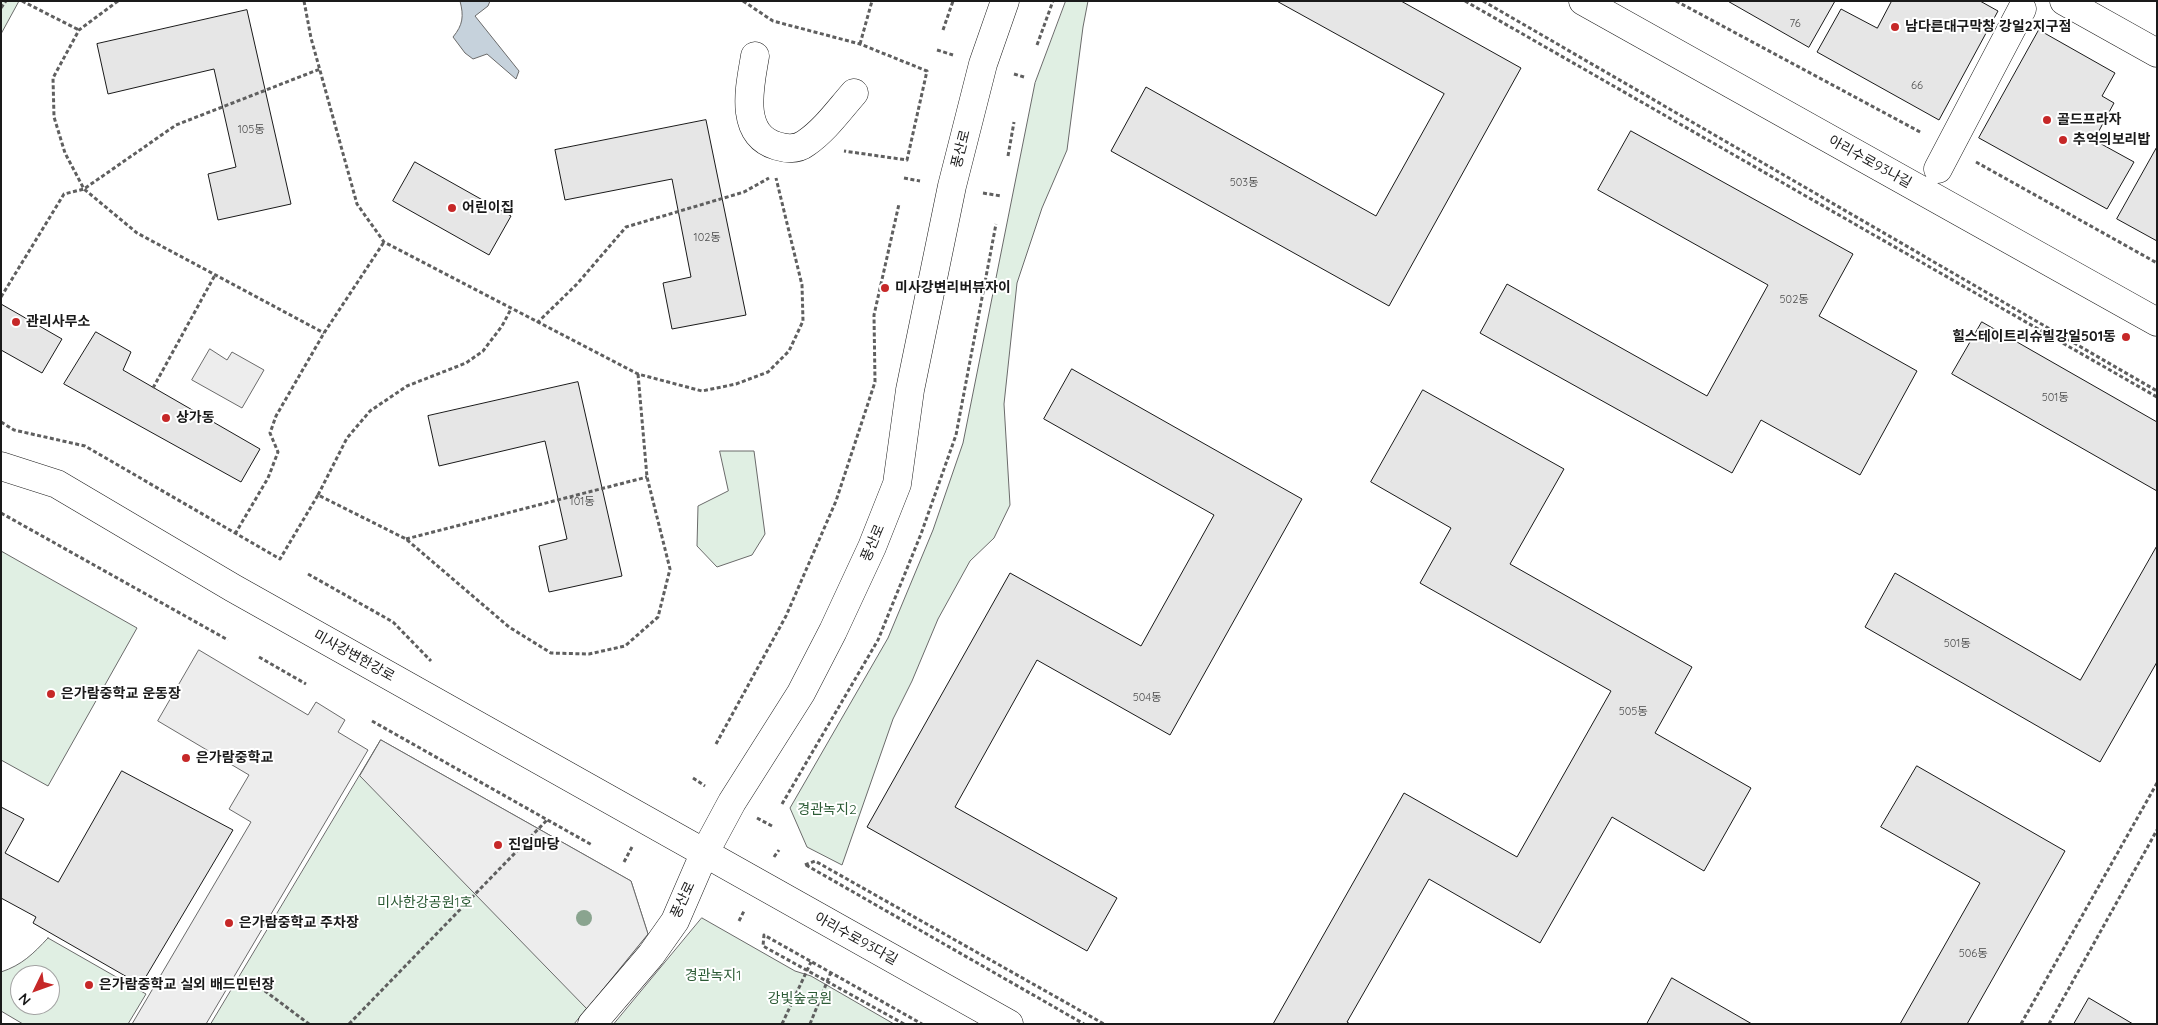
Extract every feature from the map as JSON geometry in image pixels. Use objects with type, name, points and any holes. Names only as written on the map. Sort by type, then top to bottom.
[{"type":"street","name":"풍산로","points":[[592,1024],[650,955],[674,921],[704,854],[754,766],[801,693],[834,631],[872,547],[897,484],[910,390],[952,186],[983,64],[1005,1]]},
{"type":"street","name":"아리수로93나길","points":[[1583,1],[2157,322]]},
{"type":"street","points":[[2064,1],[2157,53]]},
{"type":"street","points":[[1944,158],[2022,9]]},
{"type":"street","points":[[755,56],[749,90],[749,112],[756,131],[771,144],[789,150],[805,144],[823,128],[854,93]]},
{"type":"street","name":"미사강변한강로","points":[[1,466],[57,484],[232,588],[704,854]]},
{"type":"street","name":"아리수로93다길","points":[[704,854],[1009,1024]]},
{"type":"path","points":[[1,8],[6,1]]},
{"type":"path","points":[[22,1],[79,30]]},
{"type":"path","points":[[118,1],[79,30],[53,78],[54,117],[65,153],[84,189],[138,233],[324,333]]},
{"type":"path","points":[[304,1],[320,69],[357,204],[384,242],[537,323],[638,374],[702,391],[736,384],[768,372],[789,351],[803,321],[802,286],[776,175],[744,192],[626,227],[577,284],[537,323]]},
{"type":"path","points":[[743,1],[773,20],[860,44],[927,71],[906,160]]},
{"type":"path","points":[[860,44],[872,1]]},
{"type":"path","points":[[943,30],[953,1]]},
{"type":"path","points":[[1037,46],[1053,1]]},
{"type":"path","points":[[1465,1],[2157,398]]},
{"type":"path","points":[[1483,1],[2157,391]]},
{"type":"path","points":[[1676,1],[1944,158],[2157,262]]},
{"type":"path","points":[[1,297],[64,194],[84,189],[176,125],[320,69]]},
{"type":"path","points":[[1008,156],[1014,122]]},
{"type":"path","points":[[716,744],[786,616],[836,501],[875,382],[874,315],[899,204]]},
{"type":"path","points":[[235,534],[268,478],[278,452],[270,433],[276,416],[324,333],[384,242]]},
{"type":"path","points":[[153,388],[215,274]]},
{"type":"path","points":[[1,422],[14,430],[85,446],[280,559],[318,495],[347,438],[370,411],[406,386],[466,362],[483,351],[502,326],[511,309]]},
{"type":"path","points":[[318,495],[406,539],[509,627],[551,654],[589,654],[625,646],[658,617],[670,569],[647,477],[638,374]]},
{"type":"path","points":[[406,539],[647,477]]},
{"type":"path","points":[[1,513],[228,640]]},
{"type":"path","points":[[308,574],[392,622],[432,662]]},
{"type":"path","points":[[259,658],[306,684]]},
{"type":"path","points":[[372,721],[592,845]]},
{"type":"path","points":[[2021,1024],[2157,783]]},
{"type":"path","points":[[349,1024],[547,820]]},
{"type":"path","points":[[2049,1024],[2157,830]]},
{"type":"path","points":[[1084,1024],[805,865],[815,861],[1104,1024]]},
{"type":"path","points":[[904,1024],[808,969],[763,946],[764,935],[922,1024]]},
{"type":"path","points":[[782,1024],[811,962]]},
{"type":"path","points":[[810,1024],[831,972]]},
{"type":"path","points":[[250,979],[309,1024]]},
{"type":"green space","points":[[1,1],[19,1],[1,34]]},
{"type":"green space","name":"경관녹지2","points":[[1066,1],[1088,1],[1067,150],[1042,208],[1017,283],[1004,404],[1010,505],[994,538],[970,561],[938,619],[912,681],[893,719],[842,865],[807,847],[790,808],[888,638],[933,530],[963,443],[1035,83]]},
{"type":"green space","points":[[720,451],[754,451],[765,534],[752,555],[717,567],[697,546],[698,506],[728,491]]},
{"type":"green space","name":"은가람중학교 운동장","points":[[1,551],[137,628],[48,786],[1,760]]},
{"type":"green space","name":"미사한강공원1호","points":[[381,740],[631,881],[648,934],[574,1024],[211,1024]]},
{"type":"green space","name":"경관녹지1","points":[[702,918],[795,971],[811,976],[894,1024],[614,1024]]},
{"type":"green space","name":"은가람중학교 실외 배드민턴장","points":[[48,938],[146,994],[128,1024],[23,1024],[1,1011],[1,972],[10,968],[10,1015],[60,1015],[60,965],[15,965],[32,954]]},
{"type":"shaded area","points":[[460,1],[490,1],[488,6],[475,16],[519,71],[516,79],[487,54],[473,59],[465,53],[453,37],[462,20]]},
{"type":"shaded area","points":[[210,349],[227,360],[232,352],[264,370],[242,408],[192,380]]},
{"type":"shaded area","name":"은가람중학교 주차장","points":[[199,650],[308,715],[316,702],[345,720],[338,732],[368,750],[206,1024],[132,1024],[251,822],[229,809],[249,775],[158,721]]},
{"type":"shaded area","name":"진입마당","points":[[381,740],[631,881],[648,934],[587,1009],[360,776]]},
{"type":"building","points":[[1277,1],[1401,1],[1521,68],[1389,306],[1111,151],[1146,87],[1376,216],[1444,94]]},
{"type":"building","points":[[1728,1],[1835,1],[1809,47]]},
{"type":"building","points":[[1892,1],[1980,1],[1998,11],[1939,120],[1817,52],[1841,9],[1877,28]]},
{"type":"building","points":[[247,10],[291,204],[218,220],[208,174],[236,167],[214,69],[108,94],[97,44]]},
{"type":"building","name":"골드프라자","points":[[2039,30],[2115,73],[2102,96],[2114,103],[2094,140],[2134,162],[2107,209],[1979,138]]},
{"type":"building","points":[[706,120],[746,315],[672,329],[663,283],[691,277],[672,179],[565,200],[555,150]]},
{"type":"building","points":[[1631,131],[1853,254],[1819,316],[1917,371],[1860,475],[1761,420],[1732,473],[1480,333],[1507,284],[1707,396],[1768,285],[1598,190]]},
{"type":"building","points":[[2157,147],[2157,241],[2117,219]]},
{"type":"building","name":"어린이집","points":[[415,162],[511,216],[489,255],[393,201]]},
{"type":"building","name":"관리사무소","points":[[1,304],[62,339],[42,373],[1,350]]},
{"type":"building","points":[[1982,322],[2157,422],[2157,491],[1952,374]]},
{"type":"building","name":"상가동","points":[[96,332],[131,352],[123,370],[260,449],[241,482],[64,384]]},
{"type":"building","points":[[1072,369],[1302,499],[1170,735],[1037,660],[955,807],[1117,898],[1087,951],[867,827],[1010,573],[1141,646],[1214,515],[1044,419]]},
{"type":"building","points":[[578,382],[622,576],[549,592],[539,546],[567,539],[545,441],[439,466],[428,416]]},
{"type":"building","points":[[1423,390],[1564,469],[1510,564],[1692,667],[1655,733],[1751,788],[1704,871],[1612,817],[1540,943],[1429,879],[1347,1022],[1350,1024],[1273,1024],[1404,793],[1517,857],[1611,691],[1420,583],[1451,528],[1371,482]]},
{"type":"building","points":[[2157,546],[2157,662],[2100,762],[1865,627],[1895,573],[2080,680]]},
{"type":"building","points":[[1917,766],[2065,851],[1967,1024],[1900,1024],[1980,883],[1881,827]]},
{"type":"building","points":[[122,771],[233,830],[141,985],[33,923],[36,917],[1,898],[1,807],[24,819],[5,853],[58,882]]},
{"type":"building","points":[[1672,978],[1752,1024],[1647,1024]]},
{"type":"building","points":[[2089,998],[2133,1024],[2074,1024]]},
{"type":"place","name":"남다른대구막창 강일2지구점","points":[[1895,27]]},
{"type":"place","name":"골드프라자","points":[[2047,120]]},
{"type":"place","name":"추억의보리밥","points":[[2063,140]]},
{"type":"place","name":"어린이집","points":[[452,208]]},
{"type":"place","name":"미사강변리버뷰자이","points":[[885,288]]},
{"type":"place","name":"관리사무소","points":[[16,322]]},
{"type":"place","name":"힐스테이트리슈빌강일501동","points":[[2126,337]]},
{"type":"place","name":"상가동","points":[[166,418]]},
{"type":"place","name":"은가람중학교 운동장","points":[[51,694]]},
{"type":"place","name":"은가람중학교","points":[[186,758]]},
{"type":"place","name":"진입마당","points":[[498,845]]},
{"type":"place","name":"은가람중학교 주차장","points":[[229,923]]},
{"type":"place","name":"은가람중학교 실외 배드민턴장","points":[[89,985]]},
{"type":"park label","name":"강빛숲공원","points":[[800,999]]}]
